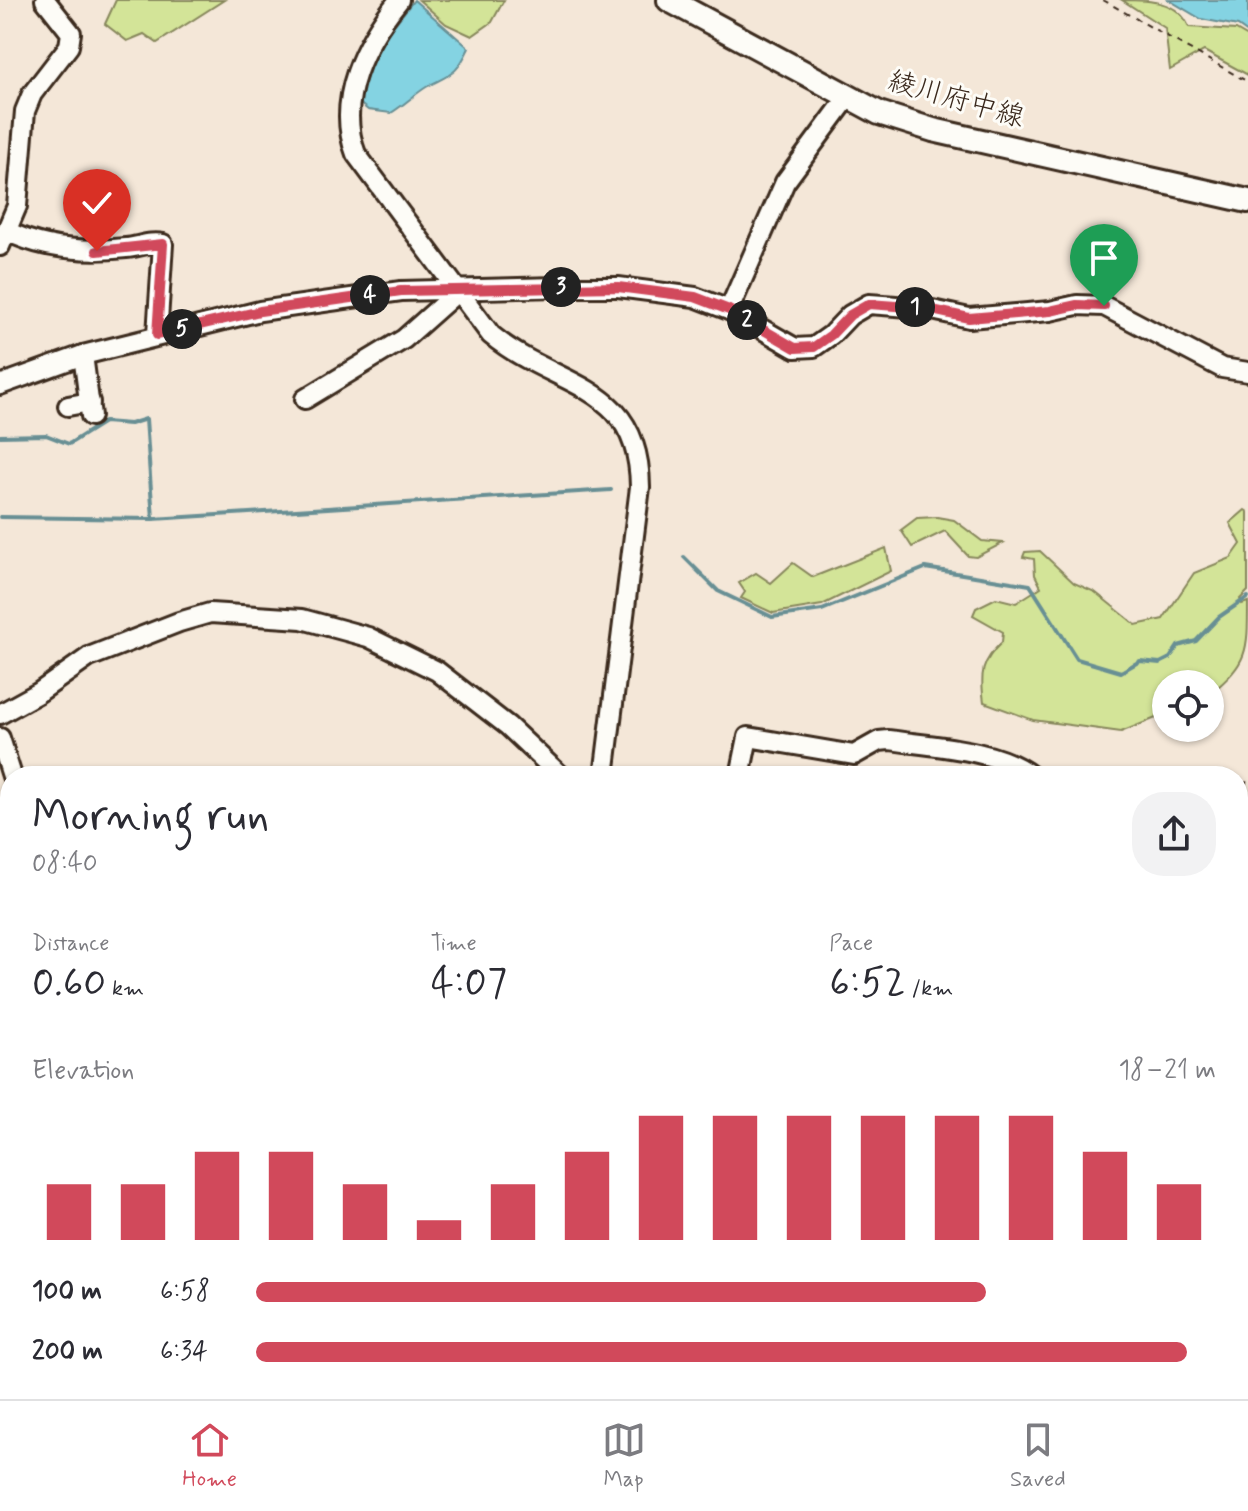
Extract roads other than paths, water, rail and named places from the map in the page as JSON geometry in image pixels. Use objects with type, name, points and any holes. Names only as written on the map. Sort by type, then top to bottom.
[{"type":"main road","name":"綾川府中線","points":[[669,0],[879,113],[933,130],[1248,201]]},
{"type":"street","points":[[45,0],[71,33],[69,46],[32,94],[25,111],[17,206],[4,239],[23,239],[69,249],[97,251],[163,244],[157,335]]},
{"type":"street","points":[[399,0],[374,37],[352,88],[348,124],[350,140],[364,168],[479,321],[507,348],[612,406],[630,430],[637,447],[640,487],[605,766]]},
{"type":"street","points":[[729,310],[785,182],[848,97]]},
{"type":"street","points":[[0,385],[83,355],[260,311],[401,291],[618,287],[695,297],[729,310],[795,348],[814,347],[850,315],[869,304],[923,308],[969,318],[1050,311],[1077,305],[1104,306],[1222,368],[1248,372]]},
{"type":"street","points":[[305,399],[404,339],[457,292]]},
{"type":"street","points":[[68,406],[90,409],[83,355]]},
{"type":"street","points":[[0,714],[38,693],[89,657],[179,622],[210,613],[302,619],[368,637],[437,671],[508,726],[550,766]]},
{"type":"street","points":[[742,766],[748,737],[854,755],[879,741],[902,741],[954,749],[1018,766]]},
{"type":"street","points":[[0,738],[9,766]]},
{"type":"water","points":[[414,0],[469,48],[453,72],[391,113],[368,110],[358,102],[378,46]]},
{"type":"water","points":[[1169,0],[1248,0],[1248,33],[1238,26],[1201,19]]},
{"type":"waterway","points":[[0,436],[46,435],[69,444],[104,422],[130,424],[146,419],[153,519],[611,490]]},
{"type":"waterway","points":[[0,517],[153,519]]},
{"type":"waterway","points":[[684,557],[718,591],[772,617],[822,610],[925,568],[1030,585],[1077,659],[1121,672],[1140,661],[1160,663],[1170,658],[1178,646],[1196,641],[1219,617],[1248,597]]}]
